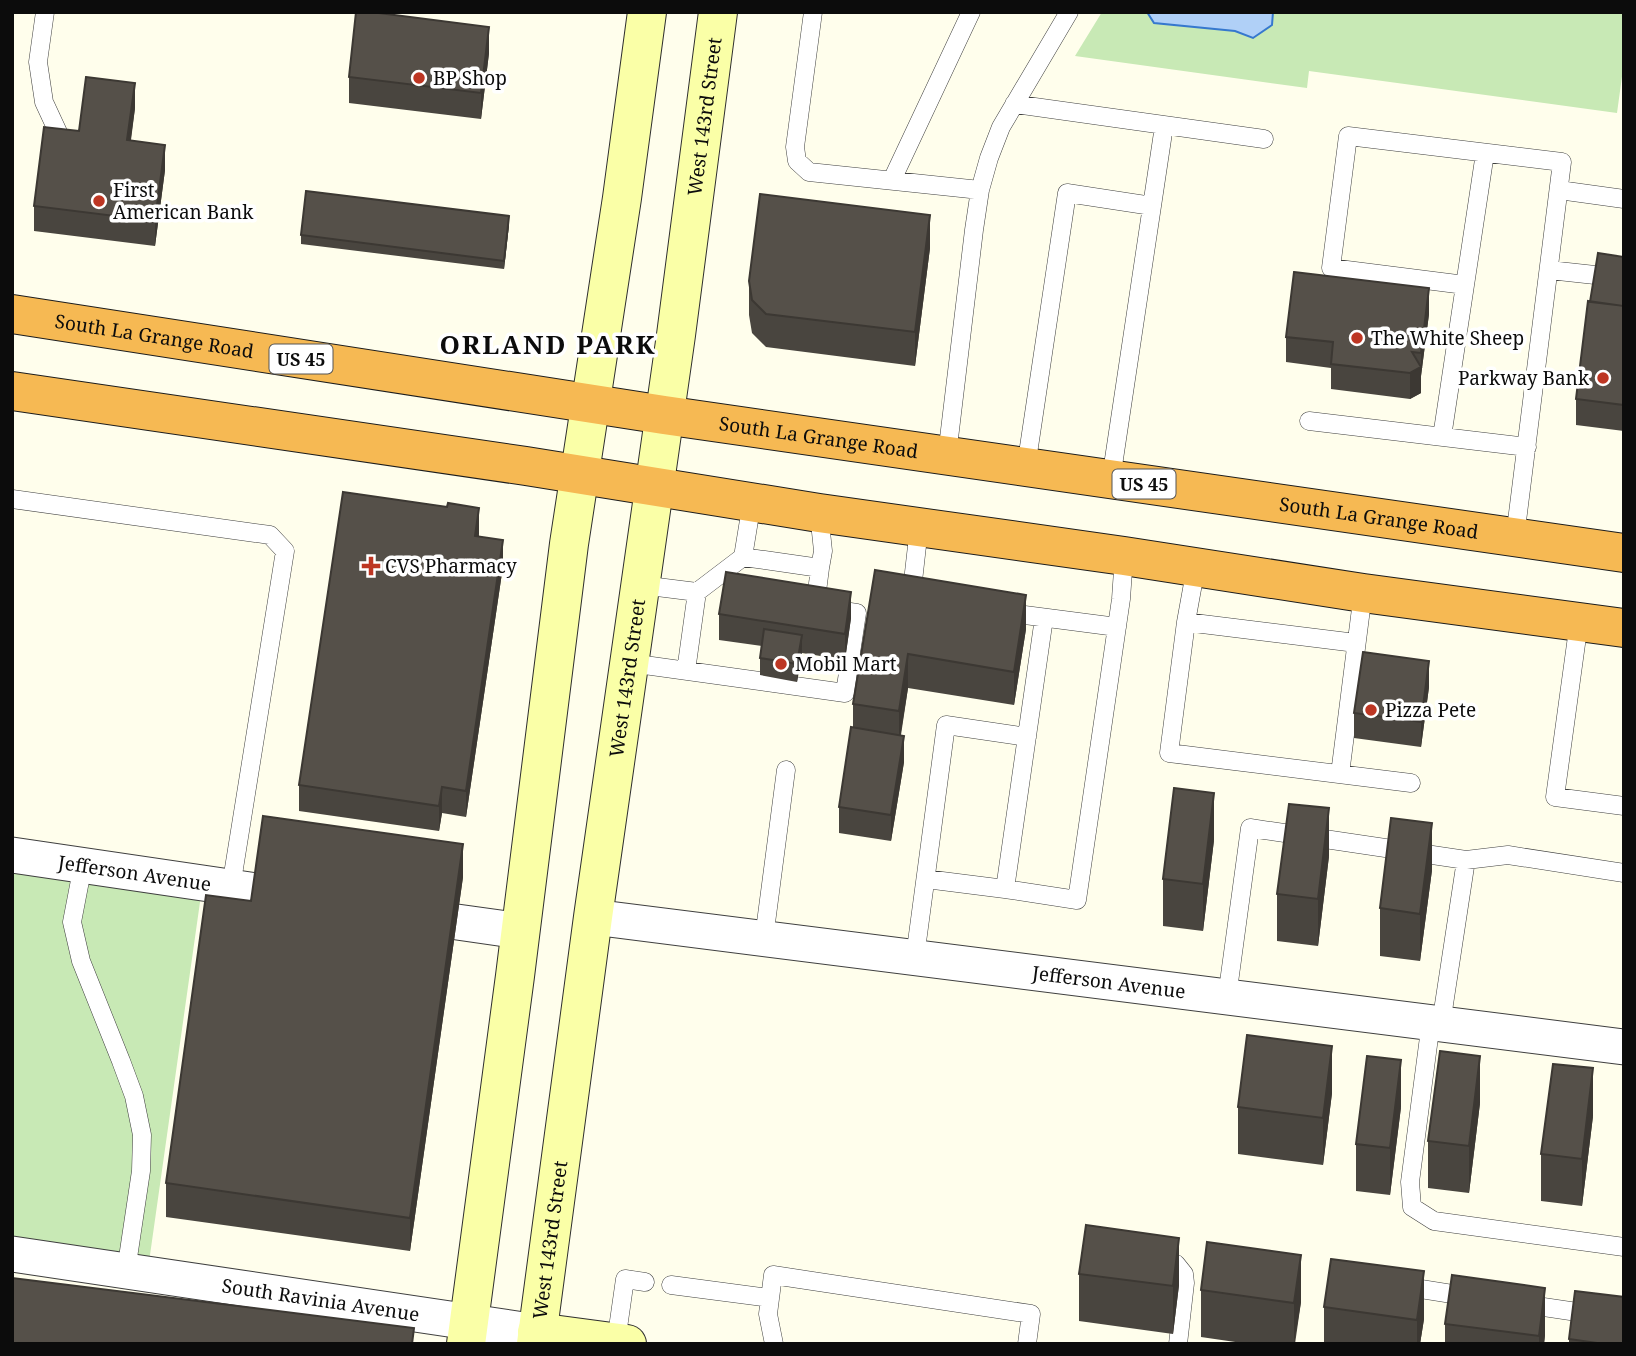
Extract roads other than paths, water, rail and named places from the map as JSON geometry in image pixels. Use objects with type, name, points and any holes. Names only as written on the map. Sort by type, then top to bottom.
[{"type":"highway","name":"South La Grange Road","points":[[12,314],[664,415],[1624,553]]},
{"type":"highway","points":[[12,391],[580,474],[919,528],[1624,628]]},
{"type":"main road","points":[[468,1333],[569,544],[622,198],[647,12]]},
{"type":"main road","name":"West 143rd Street","points":[[536,1338],[676,335],[718,12]]},
{"type":"main road","name":"South Ravinia Avenue","points":[[536,1338],[621,1343]]},
{"type":"street","name":"Jefferson Avenue","points":[[12,855],[244,889]]},
{"type":"street","name":"Jefferson Avenue","points":[[593,916],[1624,1047]]},
{"type":"street","points":[[457,922],[521,931]]},
{"type":"street","name":"South Ravinia Avenue","points":[[12,1254],[125,1271],[468,1333],[536,1338]]},
{"type":"lane","points":[[45,12],[38,62],[44,102],[64,134]]},
{"type":"lane","points":[[813,12],[794,146],[797,161],[809,172],[980,190]]},
{"type":"lane","points":[[892,180],[971,12]]},
{"type":"lane","points":[[947,455],[980,190],[1001,127],[1069,12]]},
{"type":"lane","points":[[1014,104],[1264,139]]},
{"type":"lane","points":[[1111,479],[1164,126]]},
{"type":"lane","points":[[1465,285],[1331,268],[1348,136],[1562,162],[1516,537]]},
{"type":"lane","points":[[1442,437],[1485,153]]},
{"type":"lane","points":[[1559,190],[1624,199]]},
{"type":"lane","points":[[1026,467],[1067,193],[1152,206]]},
{"type":"lane","points":[[1549,270],[1595,275]]},
{"type":"lane","points":[[1309,421],[1527,447]]},
{"type":"lane","points":[[12,499],[270,535],[285,551],[248,824],[244,889]]},
{"type":"lane","points":[[685,671],[698,592],[743,557],[752,502]]},
{"type":"lane","points":[[630,663],[845,693],[857,613],[815,607],[822,551],[819,513]]},
{"type":"lane","points":[[919,528],[911,598],[924,601]]},
{"type":"lane","points":[[926,879],[1077,900],[1117,627],[1124,556]]},
{"type":"lane","points":[[743,557],[820,568]]},
{"type":"lane","points":[[1196,567],[1169,752],[1411,783]]},
{"type":"lane","points":[[641,585],[698,592]]},
{"type":"lane","points":[[1340,774],[1363,593]]},
{"type":"lane","points":[[991,610],[1117,627]]},
{"type":"lane","points":[[1005,889],[1044,618]]},
{"type":"lane","points":[[1186,621],[1356,643]]},
{"type":"lane","points":[[1578,622],[1555,797],[1624,806]]},
{"type":"lane","points":[[915,957],[946,725],[1027,737]]},
{"type":"lane","points":[[764,938],[786,770]]},
{"type":"lane","points":[[1227,997],[1250,828],[1466,860],[1508,855],[1624,873]]},
{"type":"lane","points":[[1466,860],[1410,1182],[1412,1207],[1434,1221],[1624,1247]]},
{"type":"lane","points":[[83,865],[72,922],[80,961],[134,1096],[142,1135],[141,1171],[125,1271]]},
{"type":"lane","points":[[1140,1258],[1176,1264],[1184,1274],[1178,1344]]},
{"type":"lane","points":[[774,1344],[768,1314],[774,1275],[1031,1314],[1027,1344]]},
{"type":"lane","points":[[621,1343],[625,1279],[645,1282]]},
{"type":"lane","points":[[1385,1284],[1624,1319]]},
{"type":"lane","points":[[671,1285],[770,1298]]},
{"type":"water","points":[[1147,12],[1273,12],[1272,25],[1253,38],[1235,31],[1154,23]]},
{"type":"place","name":"BP Shop","points":[[419,78]]},
{"type":"place","name":"First American Bank","points":[[99,201]]},
{"type":"place","name":"The White Sheep","points":[[1357,338]]},
{"type":"place","name":"Parkway Bank","points":[[1603,378]]},
{"type":"place","name":"CVS Pharmacy","points":[[371,566]]},
{"type":"place","name":"Mobil Mart","points":[[781,664]]},
{"type":"place","name":"Pizza Pete","points":[[1371,710]]},
{"type":"district","name":"ORLAND PARK","points":[[548,344]]}]
